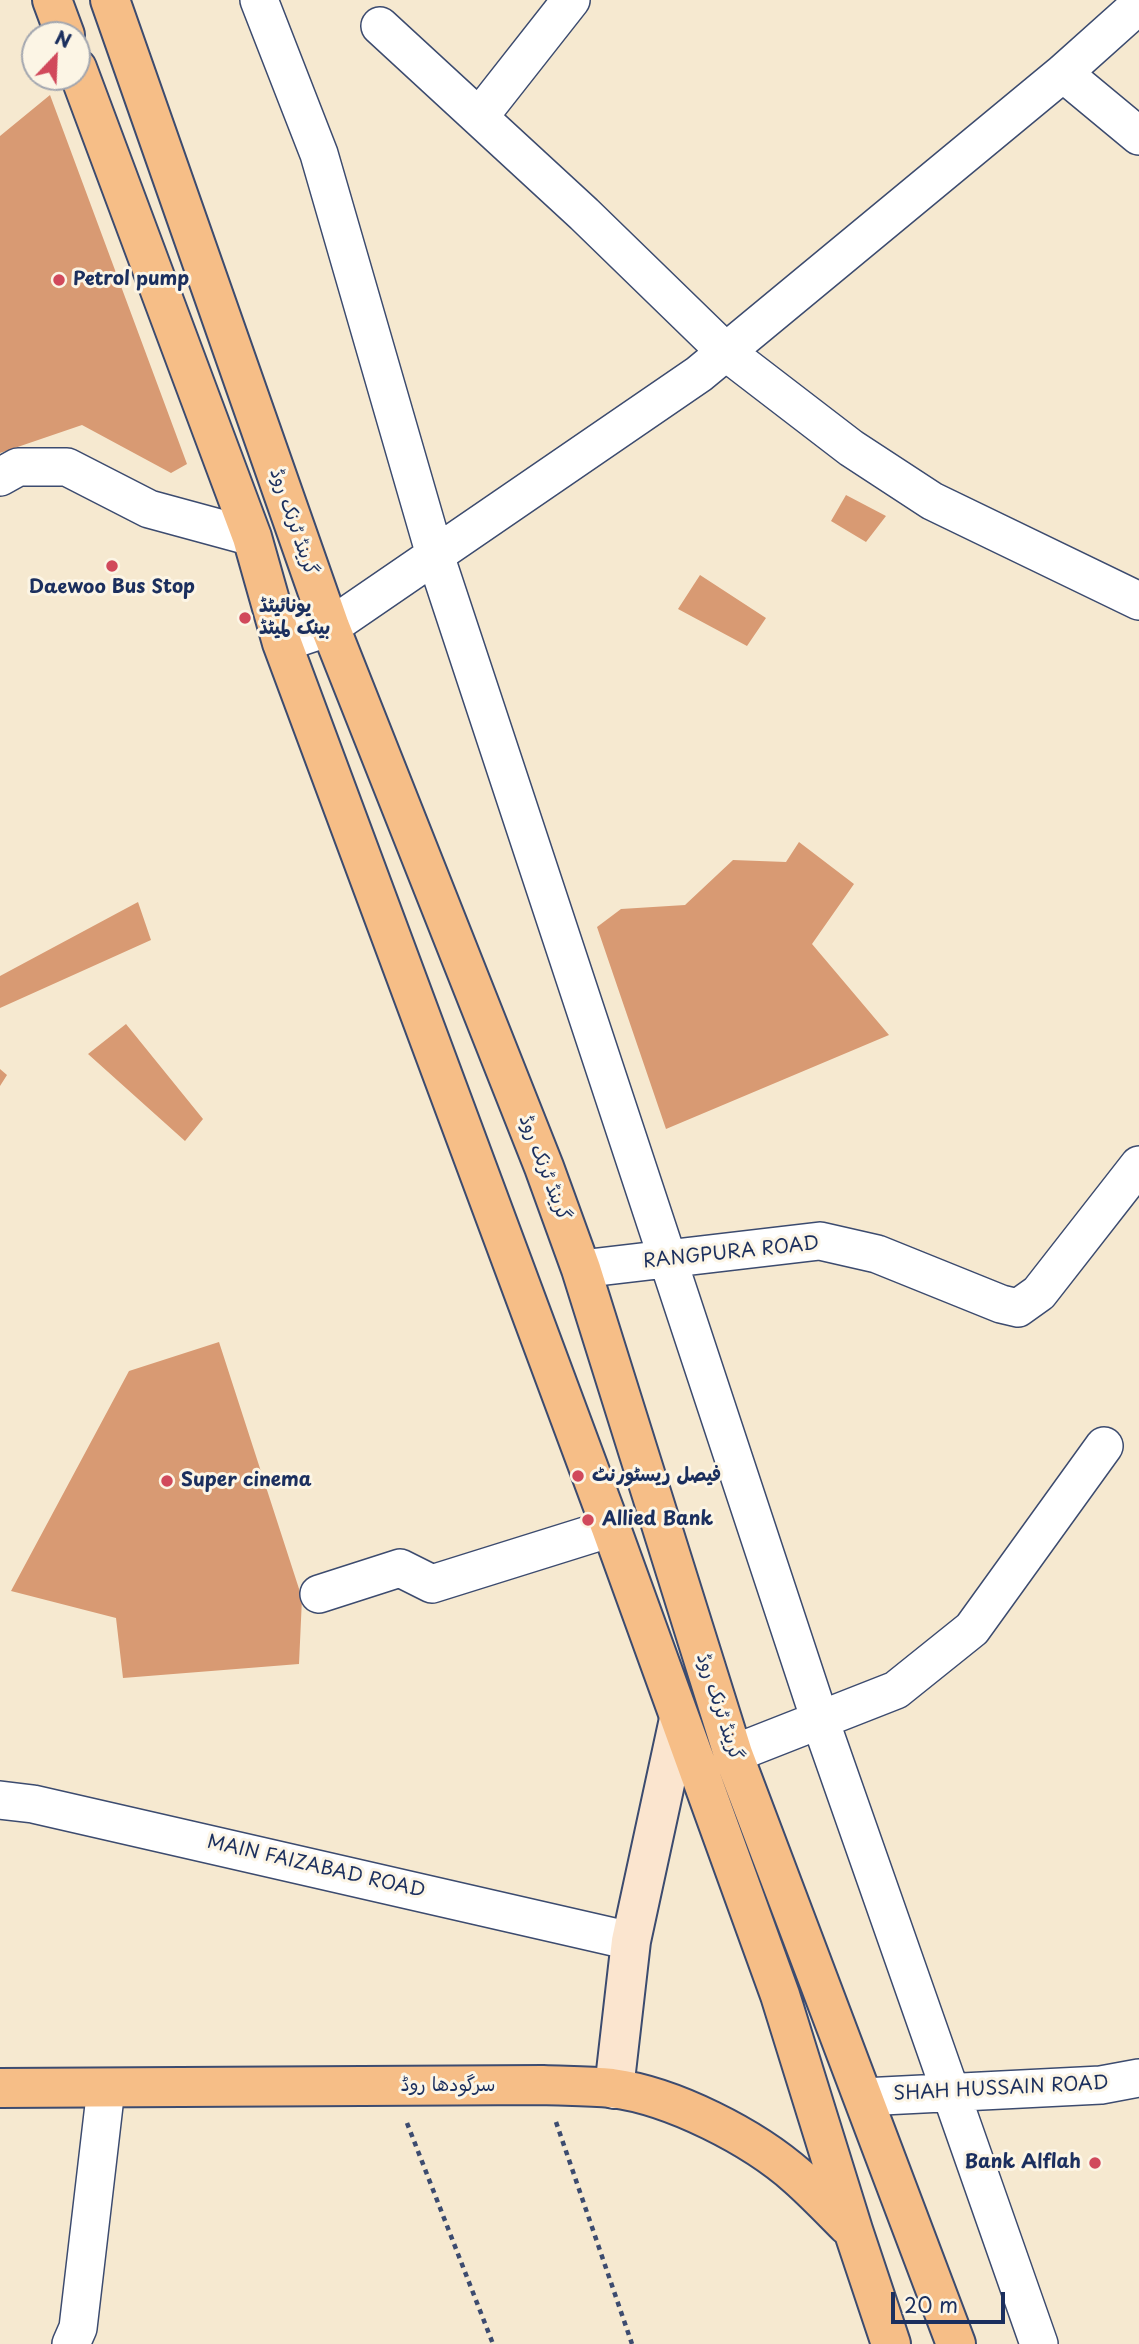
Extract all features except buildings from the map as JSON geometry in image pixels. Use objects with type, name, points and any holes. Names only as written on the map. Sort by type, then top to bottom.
[{"type":"main road","points":[[52,0],[60,21]]},
{"type":"main road","name":"گرینڈ ٹرنک روڈ","points":[[110,0],[330,627],[544,1167],[581,1269],[733,1754],[956,2344]]},
{"type":"main road","name":"گرینڈ ٹرنک روڈ","points":[[86,91],[252,537],[282,643],[611,1528],[780,1995],[891,2344]]},
{"type":"main road","points":[[614,2088],[631,1941],[679,1719]]},
{"type":"main road","name":"سرگودھا روڈ","points":[[0,2088],[543,2085],[614,2088],[663,2101],[717,2124],[797,2176],[853,2230]]},
{"type":"street","points":[[259,0],[319,154],[435,555],[820,1720],[1039,2344]]},
{"type":"street","points":[[479,117],[571,0]]},
{"type":"street","points":[[282,643],[330,627],[699,374],[1063,73],[1139,5]]},
{"type":"street","points":[[380,26],[584,214],[726,352],[852,448],[932,501],[1139,601]]},
{"type":"street","points":[[1063,73],[1139,135]]},
{"type":"street","points":[[0,477],[18,467],[67,467],[149,509],[252,537]]},
{"type":"street","name":"RANGPURA ROAD","points":[[581,1269],[820,1241],[877,1254],[1001,1304],[1018,1308],[1040,1293],[1139,1165]]},
{"type":"street","points":[[733,1754],[896,1690],[972,1629],[1104,1446]]},
{"type":"street","points":[[319,1594],[400,1568],[432,1584],[611,1528]]},
{"type":"street","name":"MAIN FAIZABAD ROAD","points":[[0,1800],[46,1807],[631,1941]]},
{"type":"street","name":"SHAH HUSSAIN ROAD","points":[[863,2097],[1101,2085],[1139,2078]]},
{"type":"street","points":[[71,2344],[78,2328],[106,2088]]},
{"type":"path","points":[[543,2085],[632,2344]]},
{"type":"path","points":[[392,2086],[493,2344]]},
{"type":"place","name":"Petrol pump","points":[[59,280]]},
{"type":"place","name":"Daewoo Bus Stop","points":[[112,566]]},
{"type":"place","name":"یونائیٹڈ بینک لمیٹڈ","points":[[245,618]]},
{"type":"place","name":"فیصل ریسٹورنٹ","points":[[578,1476]]},
{"type":"place","name":"Super cinema","points":[[167,1481]]},
{"type":"place","name":"Allied Bank","points":[[588,1520]]},
{"type":"place","name":"Bank Alflah","points":[[1095,2163]]}]
